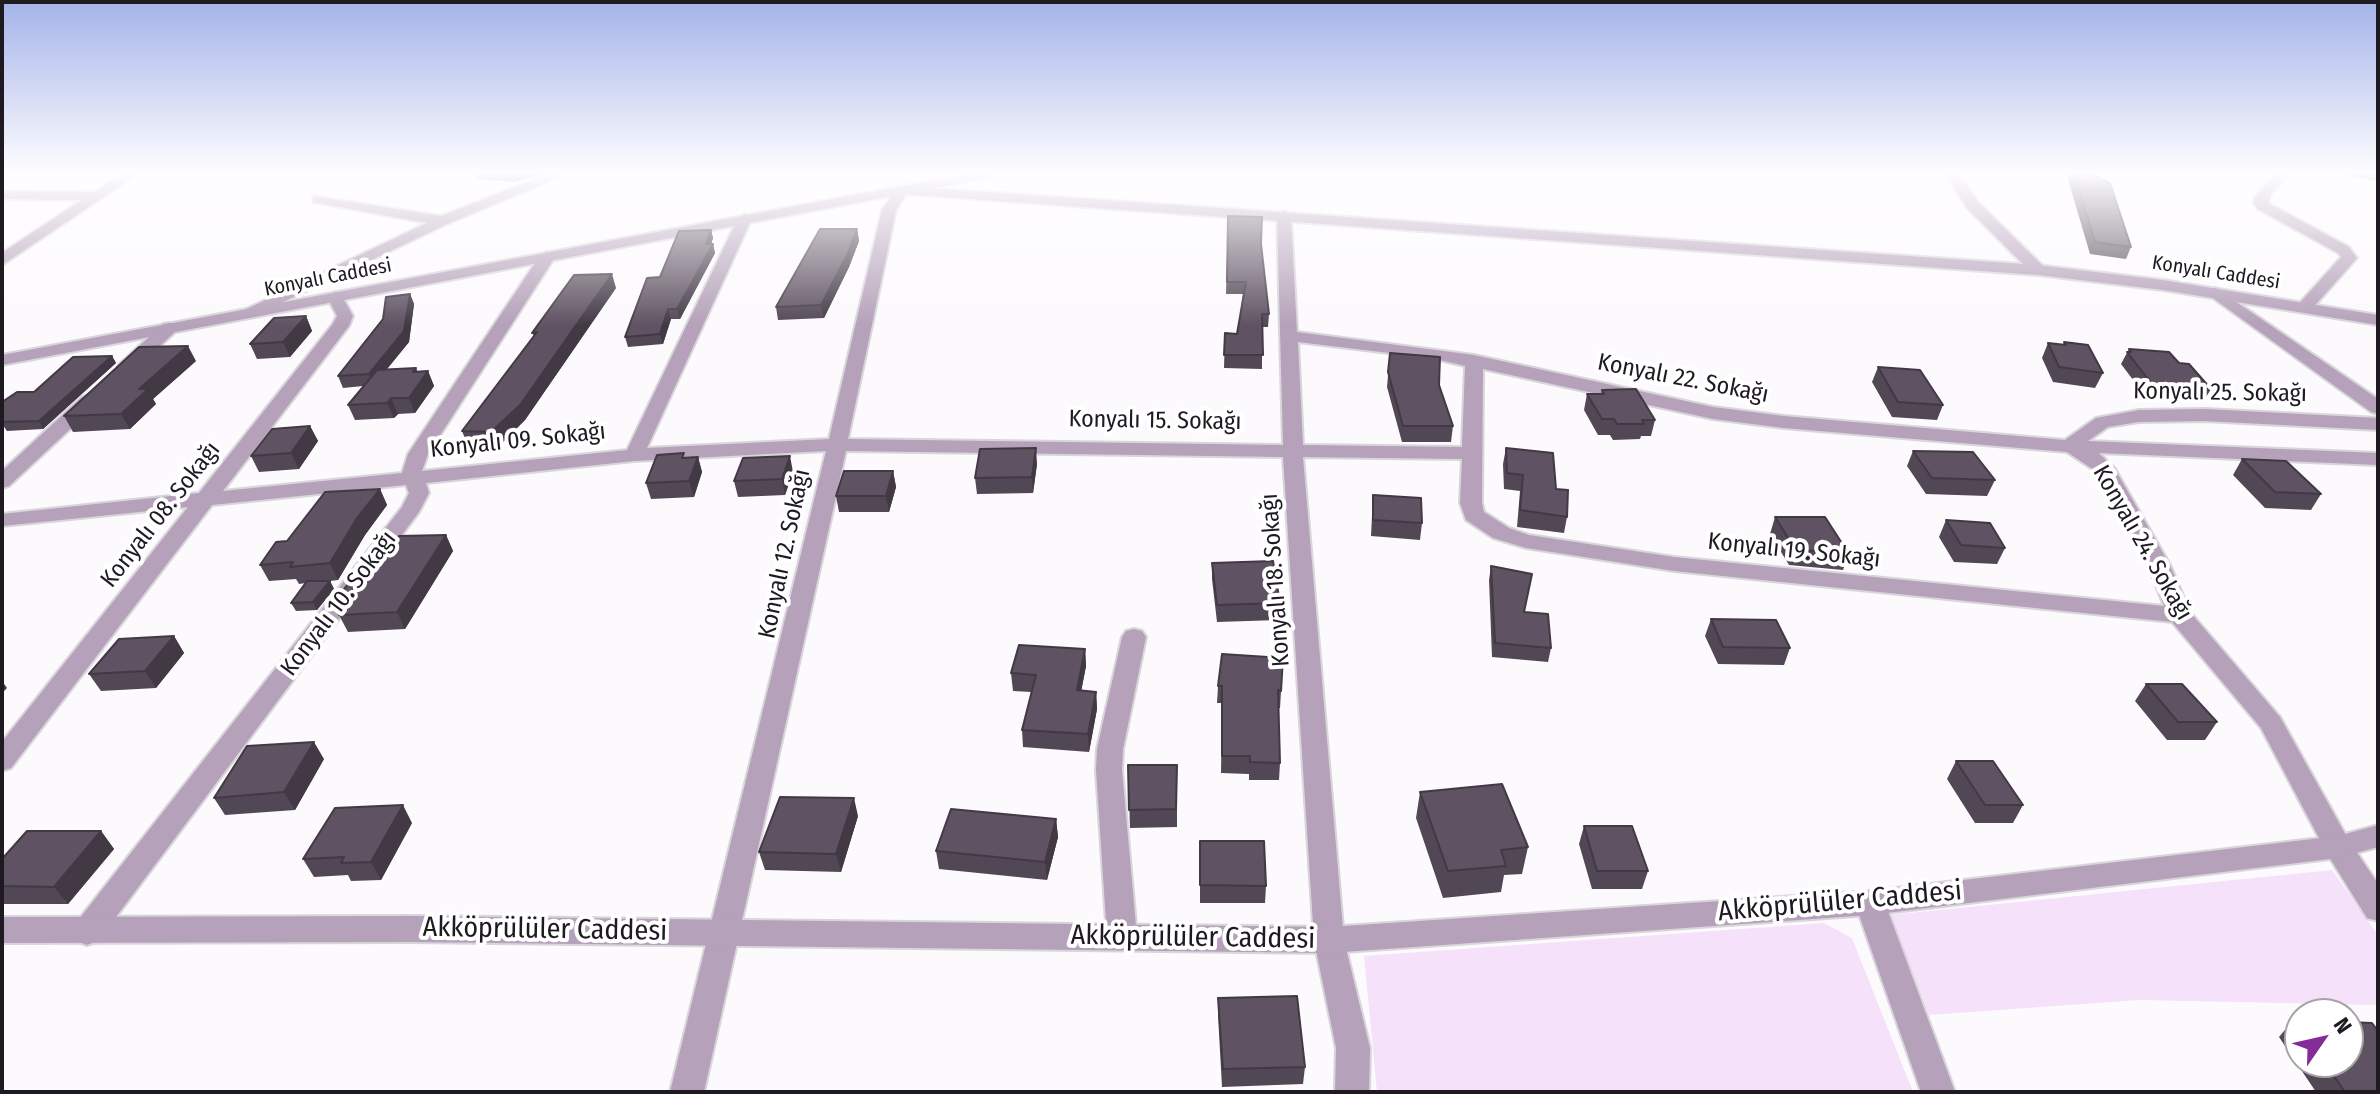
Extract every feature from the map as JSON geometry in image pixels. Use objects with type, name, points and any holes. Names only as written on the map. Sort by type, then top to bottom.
[{"type":"street","points":[[2,260],[55,224]]},
{"type":"street","points":[[246,313],[435,224]]},
{"type":"street","name":"Konyalı Caddesi","points":[[2,360],[714,224]]},
{"type":"street","points":[[634,455],[742,224]]},
{"type":"street","name":"Konyalı 12. Sokağı","points":[[687,1092],[798,622],[886,224]]},
{"type":"street","name":"Konyalı 18. Sokağı","points":[[1284,224],[1293,450],[1329,940],[1353,1048],[1352,1092]]},
{"type":"street","name":"Konyalı Caddesi","points":[[1408,224],[2038,270],[2216,293],[2378,320]]},
{"type":"street","points":[[1991,224],[2038,270]]},
{"type":"street","points":[[2296,224],[2344,250],[2349,258],[2304,307]]},
{"type":"street","name":"Konyalı 10. Sokağı","points":[[87,932],[412,508],[419,493],[412,471],[418,454],[547,257]]},
{"type":"street","points":[[2216,293],[2378,408]]},
{"type":"street","name":"Konyalı 08. Sokağı","points":[[2,761],[340,326],[345,316],[335,297]]},
{"type":"street","points":[[2,482],[169,328]]},
{"type":"street","name":"Konyalı 22. Sokağı","points":[[1290,336],[1474,360],[1745,418],[2070,446],[2378,459]]},
{"type":"street","points":[[1474,360],[1474,453]]},
{"type":"street","name":"Konyalı 25. Sokağı","points":[[2070,446],[2092,427],[2119,418],[2139,416],[2205,415],[2378,424]]},
{"type":"street","name":"Konyalı 15. Sokağı","points":[[835,445],[1474,453]]},
{"type":"street","name":"Konyalı 09. Sokağı","points":[[2,520],[634,455],[835,445]]},
{"type":"street","name":"Konyalı 24. Sokağı","points":[[2070,446],[2090,456],[2105,469],[2159,565],[2179,615],[2271,723],[2338,847],[2378,909]]},
{"type":"street","name":"Konyalı 19. Sokağı","points":[[1474,453],[1471,503],[1474,515],[1485,525],[1526,541],[1674,564],[1811,580],[2047,599],[2179,615]]},
{"type":"street","points":[[1122,937],[1109,770],[1110,749],[1134,637]]},
{"type":"street","name":"Akköprülüler Caddesi","points":[[2,930],[411,929],[1329,940],[1870,903],[2338,847],[2378,836]]},
{"type":"street","points":[[1870,903],[1938,1092]]},
{"type":"shaded area","points":[[2332,870],[2378,935],[2378,1005],[2364,1005],[2364,998],[2284,998],[2284,1003],[2139,1000],[1929,1015],[1890,915]]},
{"type":"shaded area","points":[[1824,923],[1852,938],[1913,1092],[1377,1092],[1364,956]]},
{"type":"building","points":[[1228,224],[1262,224],[1269,314],[1262,314],[1263,355],[1224,355],[1225,333],[1237,334],[1246,282],[1227,282]]},
{"type":"building","points":[[2090,224],[2123,224],[2131,247],[2095,242]]},
{"type":"building","points":[[820,229],[857,229],[821,305],[776,307]]},
{"type":"building","points":[[711,230],[706,244],[713,244],[677,309],[668,309],[660,334],[625,337],[647,278],[660,277],[679,231]]},
{"type":"building","points":[[612,274],[520,405],[491,432],[462,431],[537,332],[532,333],[574,275]]},
{"type":"building","points":[[410,294],[404,331],[369,374],[338,376],[383,319],[386,297]]},
{"type":"building","points":[[306,316],[283,342],[250,344],[274,318]]},
{"type":"building","points":[[2064,342],[2088,345],[2103,373],[2059,367],[2048,343],[2066,345]]},
{"type":"building","points":[[188,346],[139,389],[148,389],[121,414],[64,416],[139,347]]},
{"type":"building","points":[[2129,349],[2169,352],[2179,363],[2189,364],[2211,389],[2152,384],[2127,352],[2131,352]]},
{"type":"building","points":[[1390,353],[1440,357],[1439,385],[1453,426],[1403,426],[1388,372]]},
{"type":"building","points":[[112,356],[39,421],[2,422],[2,402],[17,392],[34,392],[73,357]]},
{"type":"building","points":[[1878,367],[1920,370],[1943,405],[1898,402]]},
{"type":"building","points":[[416,368],[413,372],[428,371],[409,398],[391,398],[387,403],[348,405],[377,370]]},
{"type":"building","points":[[1636,389],[1655,420],[1642,420],[1644,424],[1617,424],[1614,419],[1602,419],[1587,394],[1604,394],[1602,390]]},
{"type":"building","points":[[310,426],[291,453],[251,456],[272,429]]},
{"type":"building","points":[[1036,448],[1032,477],[975,478],[980,449]]},
{"type":"building","points":[[1506,448],[1553,453],[1556,489],[1568,490],[1567,517],[1520,510],[1523,475],[1507,473]]},
{"type":"building","points":[[1913,451],[1973,452],[1995,480],[1932,478]]},
{"type":"building","points":[[684,453],[682,458],[698,457],[689,481],[646,483],[657,455]]},
{"type":"building","points":[[790,456],[782,479],[734,481],[743,458]]},
{"type":"building","points":[[2242,459],[2286,461],[2321,494],[2275,492]]},
{"type":"building","points":[[844,471],[893,471],[886,496],[836,496]]},
{"type":"building","points":[[380,489],[357,518],[330,563],[290,567],[293,562],[260,565],[276,542],[287,541],[325,492]]},
{"type":"building","points":[[1373,495],[1421,498],[1422,523],[1373,520]]},
{"type":"building","points":[[1775,517],[1825,517],[1849,554],[1795,549]]},
{"type":"building","points":[[1946,520],[1990,523],[2005,548],[1961,545]]},
{"type":"building","points":[[446,535],[397,612],[339,615],[354,592],[341,593],[358,571],[375,570],[399,536]]},
{"type":"building","points":[[1273,561],[1280,603],[1217,605],[1212,563]]},
{"type":"building","points":[[1491,566],[1532,574],[1524,612],[1548,614],[1551,648],[1495,643]]},
{"type":"building","points":[[307,581],[330,581],[313,602],[291,603]]},
{"type":"building","points":[[1711,619],[1776,620],[1790,648],[1723,647]]},
{"type":"building","points":[[174,636],[145,671],[89,674],[119,639]]},
{"type":"building","points":[[1019,645],[1085,649],[1077,690],[1096,692],[1088,734],[1022,730],[1036,675],[1011,673]]},
{"type":"building","points":[[1222,654],[1283,658],[1281,691],[1278,690],[1280,763],[1250,762],[1250,756],[1222,756],[1222,686],[1218,686]]},
{"type":"building","points":[[2146,684],[2182,684],[2217,722],[2178,722]]},
{"type":"building","points":[[314,742],[284,792],[214,798],[247,746]]},
{"type":"building","points":[[1956,761],[1993,761],[2023,805],[1985,805]]},
{"type":"building","points":[[1128,765],[1177,765],[1176,809],[1129,810]]},
{"type":"building","points":[[1502,784],[1528,847],[1501,850],[1506,866],[1448,871],[1420,792]]},
{"type":"building","points":[[780,797],[854,798],[836,854],[759,852]]},
{"type":"building","points":[[403,805],[371,862],[341,863],[344,857],[303,859],[335,808]]},
{"type":"building","points":[[951,809],[1056,819],[1045,862],[936,851]]},
{"type":"building","points":[[1584,826],[1632,826],[1648,871],[1597,871]]},
{"type":"building","points":[[27,831],[101,831],[54,887],[2,886],[2,859]]},
{"type":"building","points":[[1200,841],[1264,841],[1266,886],[1200,885]]},
{"type":"building","points":[[1297,996],[1305,1067],[1223,1069],[1218,998]]},
{"type":"building","points":[[2364,1023],[2372,1023],[2378,1031],[2378,1092],[2345,1092],[2335,1078],[2364,1078]]}]
